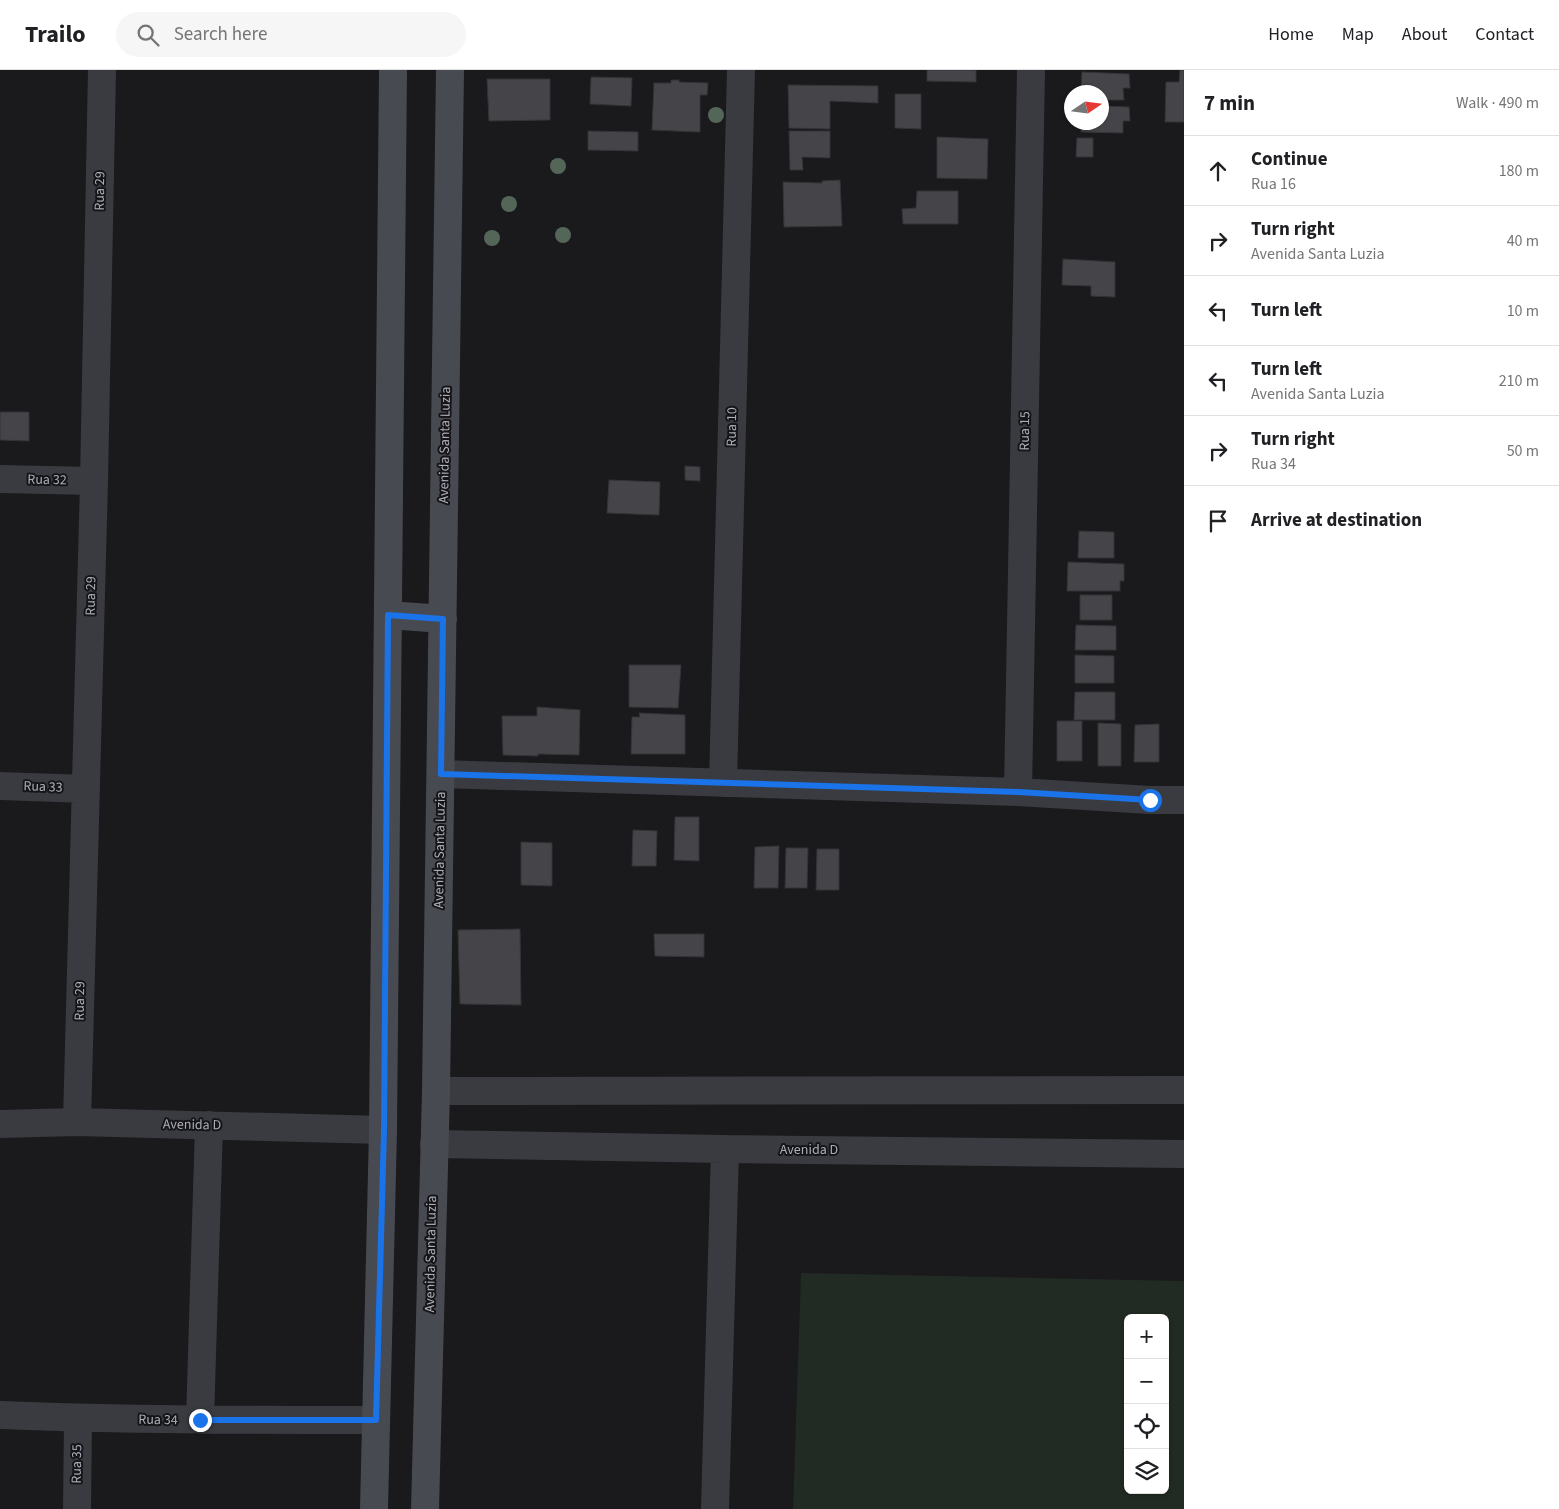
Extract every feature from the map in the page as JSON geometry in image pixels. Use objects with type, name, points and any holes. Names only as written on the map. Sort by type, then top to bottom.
[{"type":"street","name":"Rua 29","points":[[77,1122],[94,481],[102,70]]},
{"type":"street","points":[[374,1509],[384,1130],[393,70]]},
{"type":"street","name":"Avenida Santa Luzia","points":[[424,1509],[436,1091],[450,70]]},
{"type":"street","name":"Rua 10","points":[[723,783],[740,70]]},
{"type":"street","name":"Rua 15","points":[[1018,792],[1031,70]]},
{"type":"street","name":"Rua 32","points":[[0,479],[94,481]]},
{"type":"street","points":[[388,615],[443,619]]},
{"type":"street","points":[[441,774],[1018,792],[1150,800],[1184,800]]},
{"type":"street","name":"Rua 33","points":[[0,786],[86,789]]},
{"type":"street","points":[[436,1091],[1184,1090]]},
{"type":"street","name":"Avenida D","points":[[0,1124],[77,1122],[384,1130]]},
{"type":"street","points":[[200,1420],[209,1126]]},
{"type":"street","name":"Avenida D","points":[[434,1144],[1184,1154]]},
{"type":"street","points":[[714,1509],[725,1149]]},
{"type":"street","name":"Rua 34","points":[[0,1416],[78,1419],[376,1420]]},
{"type":"street","name":"Rua 35","points":[[76,1509],[78,1419]]},
{"type":"shaded area","points":[[801,1273],[1184,1281],[1184,1509],[793,1509]]},
{"type":"building","points":[[927,70],[976,70],[976,82],[927,81]]},
{"type":"building","points":[[1180,70],[1184,70],[1184,122],[1165,122],[1166,82],[1179,82]]},
{"type":"building","points":[[1082,72],[1129,74],[1130,88],[1123,88],[1124,100],[1109,100],[1109,85],[1081,85]]},
{"type":"building","points":[[591,77],[632,78],[631,106],[590,104]]},
{"type":"building","points":[[487,79],[550,79],[550,120],[489,121]]},
{"type":"building","points":[[671,80],[708,83],[707,95],[700,95],[700,132],[652,130],[654,83],[671,83]]},
{"type":"building","points":[[788,85],[878,86],[878,103],[830,101],[830,129],[789,128]]},
{"type":"building","points":[[895,94],[921,94],[921,129],[895,128]]},
{"type":"building","points":[[1109,106],[1129,107],[1130,121],[1123,121],[1123,133],[1081,132],[1081,130],[1109,130]]},
{"type":"building","points":[[588,131],[638,132],[638,151],[588,150]]},
{"type":"building","points":[[789,131],[830,131],[830,158],[802,157],[803,170],[790,170]]},
{"type":"building","points":[[937,137],[988,139],[987,179],[937,178]]},
{"type":"building","points":[[1077,138],[1093,138],[1093,157],[1076,157]]},
{"type":"building","points":[[840,180],[842,226],[784,227],[783,182],[822,183],[822,181]]},
{"type":"building","points":[[917,191],[958,191],[958,224],[903,224],[902,209],[916,208]]},
{"type":"building","points":[[1063,259],[1115,262],[1115,297],[1091,296],[1091,286],[1062,285]]},
{"type":"building","points":[[0,412],[29,412],[29,441],[0,440]]},
{"type":"building","points":[[685,466],[700,467],[700,481],[685,480]]},
{"type":"building","points":[[609,480],[660,482],[659,515],[607,513]]},
{"type":"building","points":[[1079,531],[1114,532],[1114,558],[1078,558]]},
{"type":"building","points":[[1068,562],[1124,564],[1124,581],[1120,581],[1120,591],[1067,591]]},
{"type":"building","points":[[1080,595],[1112,595],[1112,620],[1080,620]]},
{"type":"building","points":[[1076,625],[1116,626],[1116,650],[1075,650]]},
{"type":"building","points":[[1075,655],[1114,656],[1114,683],[1075,683]]},
{"type":"building","points":[[629,665],[681,665],[678,708],[629,707]]},
{"type":"building","points":[[1075,692],[1115,692],[1115,720],[1074,720]]},
{"type":"building","points":[[537,707],[580,710],[579,755],[503,755],[502,716],[537,716]]},
{"type":"building","points":[[639,713],[685,715],[685,754],[631,754],[632,717],[640,717]]},
{"type":"building","points":[[1057,721],[1082,721],[1082,761],[1057,761]]},
{"type":"building","points":[[1098,723],[1121,724],[1121,766],[1098,766]]},
{"type":"building","points":[[1159,724],[1159,762],[1134,762],[1135,725]]},
{"type":"building","points":[[675,817],[699,817],[699,861],[674,860]]},
{"type":"building","points":[[633,830],[657,831],[656,866],[632,866]]},
{"type":"building","points":[[521,842],[552,843],[552,886],[521,885]]},
{"type":"building","points":[[779,846],[778,888],[754,888],[755,847]]},
{"type":"building","points":[[786,848],[808,848],[807,888],[785,888]]},
{"type":"building","points":[[817,849],[839,849],[839,890],[816,890]]},
{"type":"building","points":[[520,929],[521,1005],[460,1004],[458,930]]},
{"type":"building","points":[[654,934],[704,934],[704,957],[655,956]]},
{"type":"route","points":[[200,1420],[376,1420],[384,1130],[388,615],[443,619],[441,774],[1018,792],[1150,800]]}]
